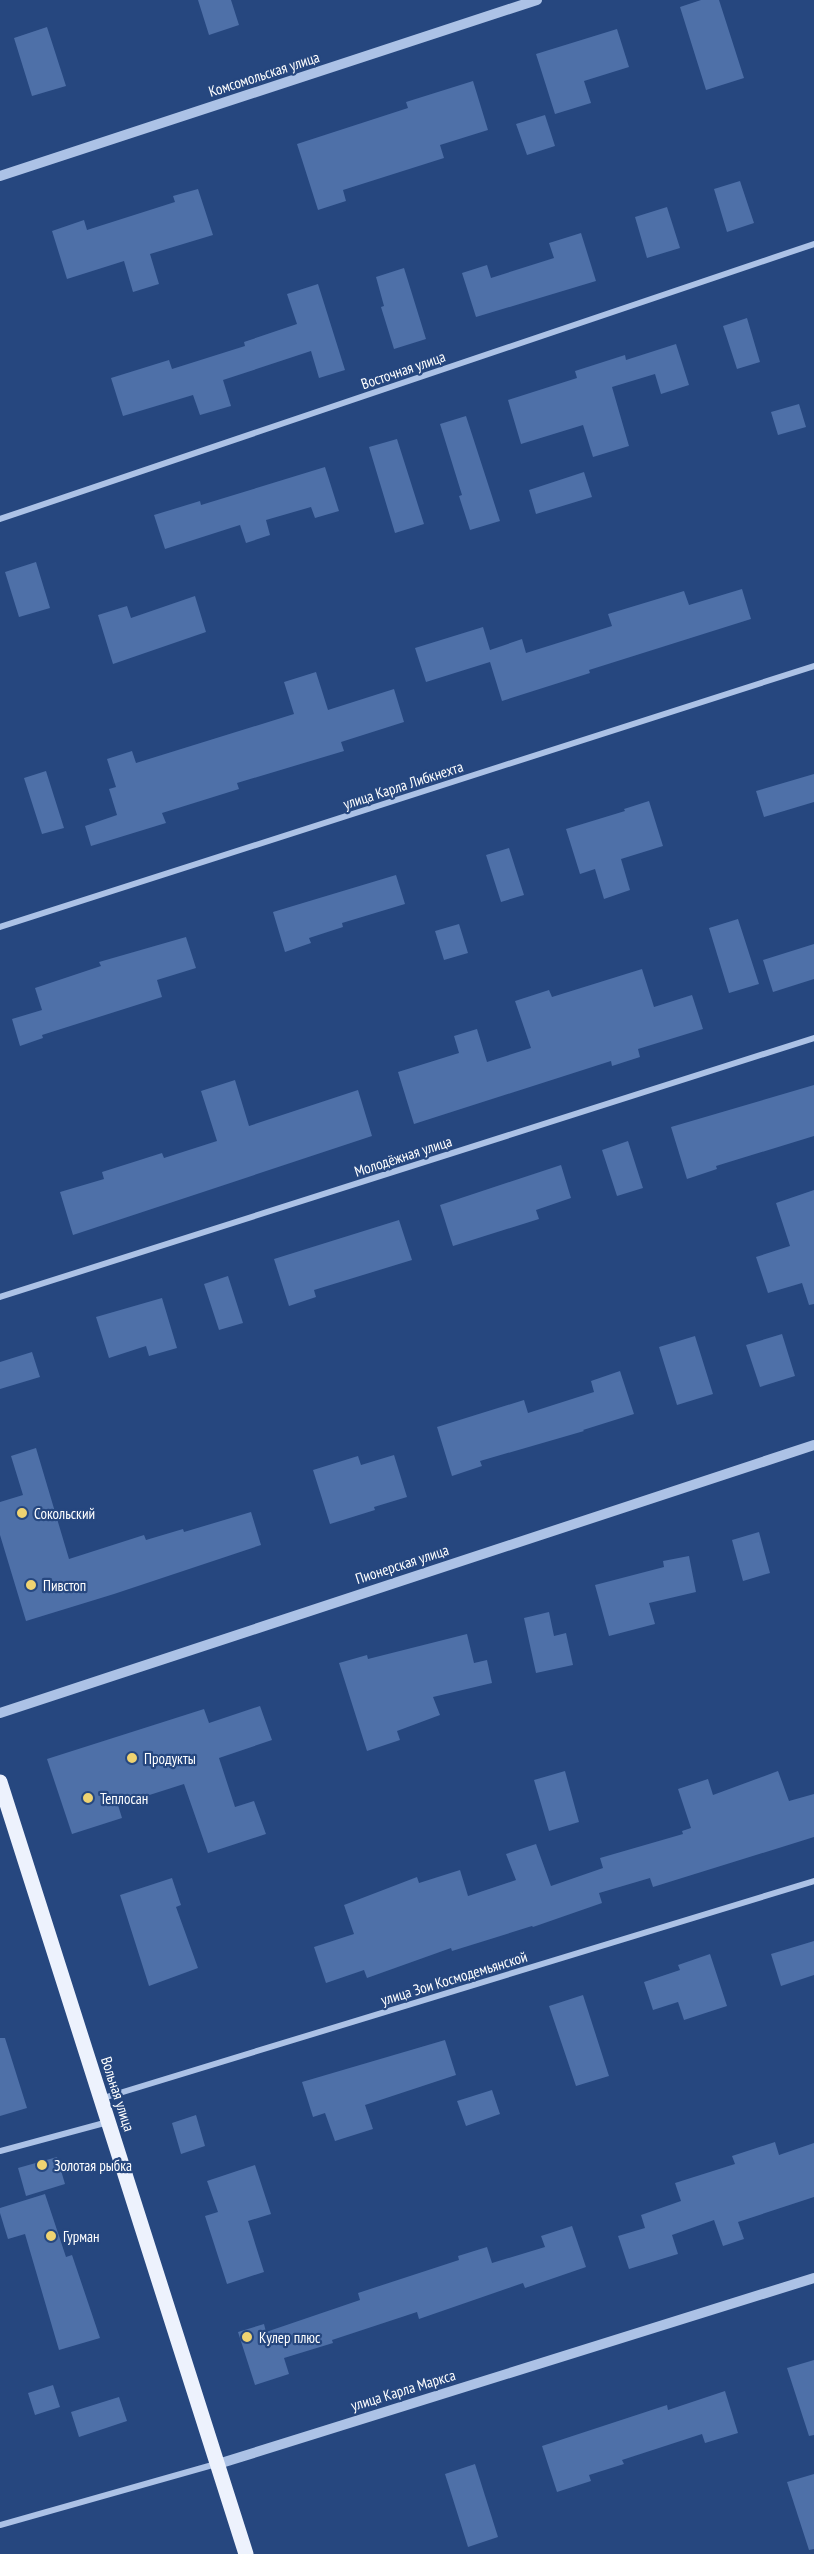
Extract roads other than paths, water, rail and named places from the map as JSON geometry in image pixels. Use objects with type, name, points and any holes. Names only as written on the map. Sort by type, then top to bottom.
[{"type":"main road","name":"Вольная улица","points":[[0,1782],[246,2554]]},
{"type":"street","name":"Комсомольская улица","points":[[0,176],[537,0]]},
{"type":"street","name":"Восточная улица","points":[[0,519],[814,244]]},
{"type":"street","name":"улица Карла Либкнехта","points":[[0,927],[814,666]]},
{"type":"street","name":"Молодёжная улица","points":[[0,1297],[814,1038]]},
{"type":"street","name":"Пионерская улица","points":[[0,1713],[814,1445]]},
{"type":"street","name":"улица Зои Космодемьянской","points":[[100,2099],[814,1881]]},
{"type":"street","points":[[0,2151],[108,2122]]},
{"type":"street","name":"улица Карла Маркса","points":[[0,2525],[218,2464],[814,2278]]},
{"type":"place","name":"Сокольский","points":[[22,1513]]},
{"type":"place","name":"Пивстоп","points":[[31,1585]]},
{"type":"place","name":"Продукты","points":[[132,1758]]},
{"type":"place","name":"Теплосан","points":[[88,1798]]},
{"type":"place","name":"Золотая рыбка","points":[[42,2165]]},
{"type":"place","name":"Гурман","points":[[51,2236]]},
{"type":"place","name":"Кулер плюс","points":[[247,2337]]}]
